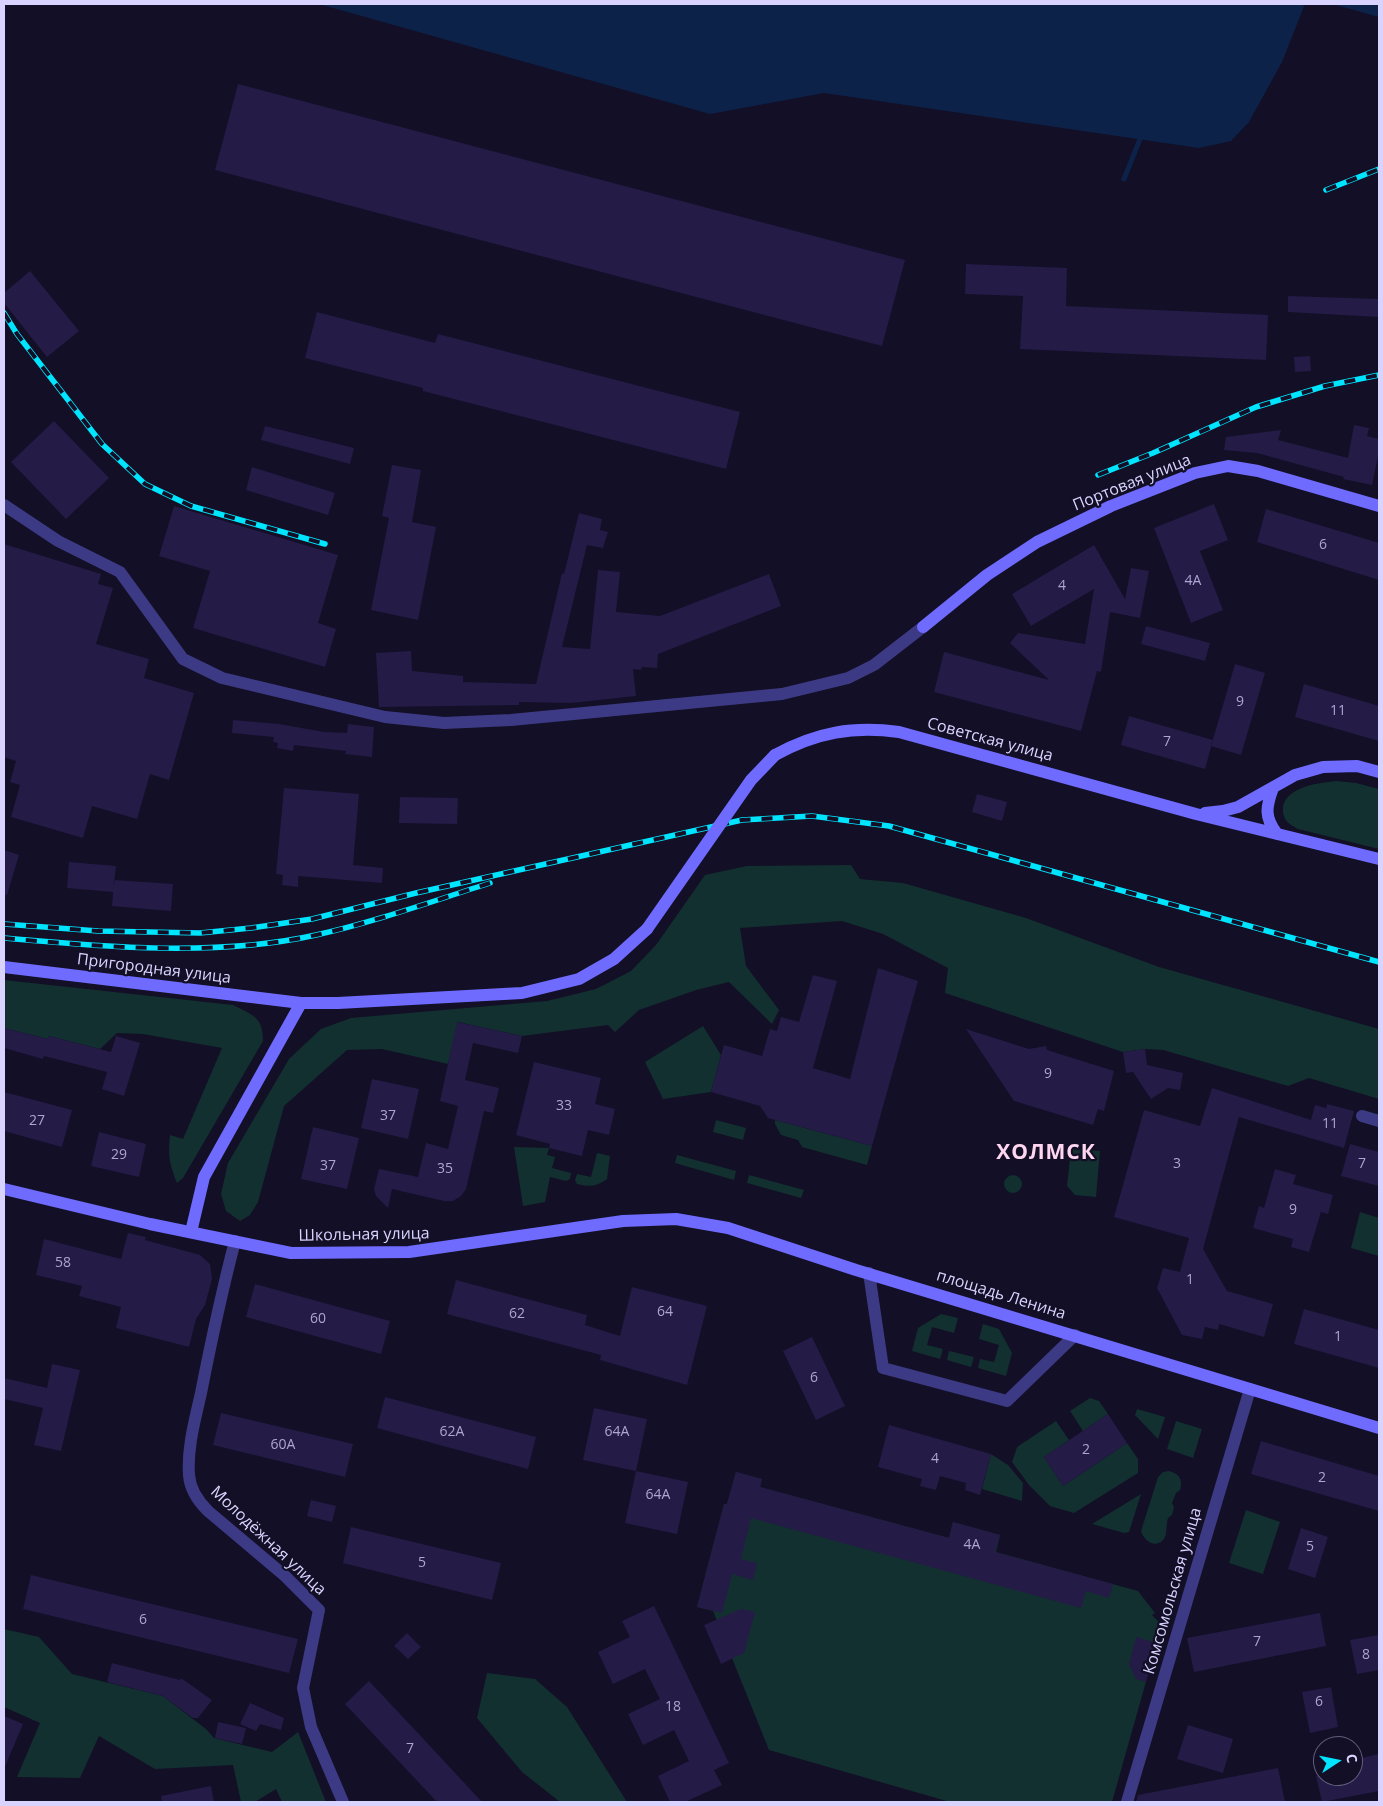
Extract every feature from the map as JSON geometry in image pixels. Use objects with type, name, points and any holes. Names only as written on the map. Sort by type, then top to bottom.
[{"type":"main road","name":"Портовая улица","points":[[923,627],[987,576],[1037,542],[1111,506],[1196,473],[1228,466],[1258,472],[1379,506]]},
{"type":"main road","name":"Советская улица","points":[[647,929],[751,780],[775,755],[794,745],[823,734],[848,730],[866,729],[899,732],[1196,814],[1379,859]]},
{"type":"main road","name":"Советская улица","points":[[1196,814],[1224,812],[1238,807],[1295,775],[1323,767],[1357,766],[1379,772]]},
{"type":"main road","points":[[1273,788],[1267,805],[1269,823],[1277,834]]},
{"type":"main road","name":"Пригородная улица","points":[[4,967],[301,1003],[522,993],[579,979],[614,958],[647,929]]},
{"type":"main road","points":[[191,1232],[204,1177],[301,1003]]},
{"type":"main road","name":"Школьная улица","points":[[4,1189],[292,1253],[409,1252],[624,1221],[676,1219],[728,1228]]},
{"type":"main road","name":"площадь Ленина","points":[[728,1228],[869,1273],[1075,1334],[1379,1428]]},
{"type":"street","points":[[4,505],[58,541],[120,572],[183,659],[222,678],[385,717],[444,723],[511,720],[782,694],[848,678],[874,665],[923,627]]},
{"type":"street","points":[[1362,1116],[1379,1121]]},
{"type":"street","name":"Молодёжная улица","points":[[235,1241],[215,1318],[190,1447],[189,1476],[192,1489],[199,1501],[285,1576],[319,1610],[303,1688],[310,1728],[343,1802]]},
{"type":"street","points":[[869,1273],[884,1368],[1007,1400],[1075,1334]]},
{"type":"street","name":"Комсомольская улица","points":[[1127,1802],[1250,1389]]},
{"type":"green space","points":[[1336,781],[1356,783],[1379,789],[1379,849],[1298,829],[1288,823],[1283,812],[1284,804],[1288,797],[1294,792],[1311,785]]},
{"type":"green space","points":[[851,865],[860,879],[903,883],[1026,918],[1159,967],[1379,1029],[1379,1099],[1309,1078],[1288,1086],[1163,1050],[1145,1049],[1123,1052],[945,993],[948,968],[883,934],[842,921],[740,928],[746,966],[779,1010],[772,1024],[729,982],[696,990],[639,1010],[615,1032],[608,1025],[522,1036],[458,1022],[448,1064],[382,1049],[347,1050],[284,1106],[258,1202],[250,1215],[240,1221],[226,1211],[221,1194],[228,1163],[289,1059],[321,1029],[351,1018],[547,1001],[596,989],[631,971],[656,945],[705,875],[747,866]]},
{"type":"green space","points":[[4,980],[233,1005],[256,1018],[263,1033],[263,1041],[183,1178],[177,1183],[172,1170],[169,1154],[170,1135],[183,1139],[222,1048],[143,1034],[117,1033],[100,1049],[49,1036],[48,1039],[4,1028]]},
{"type":"green space","points":[[703,1026],[721,1055],[711,1092],[663,1099],[645,1062]]},
{"type":"green space","points":[[716,1120],[746,1128],[743,1140],[713,1132]]},
{"type":"green space","points":[[775,1120],[872,1146],[867,1165],[802,1147],[798,1140],[781,1135]]},
{"type":"green space","points":[[514,1147],[549,1148],[547,1155],[555,1157],[552,1168],[571,1173],[570,1179],[566,1181],[550,1177],[545,1202],[523,1206]]},
{"type":"green space","points":[[1071,1149],[1100,1151],[1096,1197],[1075,1195],[1067,1186]]},
{"type":"green space","points":[[597,1153],[610,1156],[607,1179],[592,1186],[577,1184],[575,1180],[577,1174],[591,1177]]},
{"type":"green space","points":[[677,1155],[736,1171],[734,1180],[675,1163]]},
{"type":"green space","points":[[749,1175],[804,1190],[801,1198],[747,1183]]},
{"type":"green space","points":[[1009,1175],[1017,1175],[1022,1180],[1020,1191],[1009,1193],[1004,1188],[1004,1180]]},
{"type":"green space","points":[[1360,1212],[1379,1218],[1379,1256],[1351,1248]]},
{"type":"green space","points":[[941,1314],[958,1318],[954,1333],[932,1327],[927,1345],[943,1349],[940,1359],[912,1351],[918,1328]]},
{"type":"green space","points":[[983,1324],[999,1329],[1012,1353],[1006,1376],[978,1368],[980,1359],[994,1362],[999,1345],[979,1339]]},
{"type":"green space","points":[[949,1351],[974,1357],[971,1367],[947,1360]]},
{"type":"green space","points":[[1090,1398],[1099,1401],[1108,1414],[1083,1431],[1070,1411]]},
{"type":"green space","points":[[1137,1409],[1165,1417],[1158,1439],[1135,1415]]},
{"type":"green space","points":[[1056,1421],[1069,1440],[1044,1457],[1063,1486],[1127,1443],[1138,1459],[1138,1473],[1074,1513],[1050,1506],[1029,1485],[1012,1462],[1017,1447]]},
{"type":"green space","points":[[1176,1421],[1202,1429],[1193,1458],[1167,1449]]},
{"type":"green space","points":[[991,1454],[1008,1465],[1023,1483],[1022,1501],[982,1489]]},
{"type":"green space","points":[[1169,1471],[1180,1478],[1180,1490],[1176,1493],[1172,1503],[1174,1507],[1172,1515],[1168,1518],[1165,1537],[1162,1541],[1155,1544],[1148,1541],[1141,1531],[1158,1477],[1163,1472]]},
{"type":"green space","points":[[736,1472],[762,1479],[760,1487],[949,1538],[953,1522],[1000,1535],[996,1552],[1138,1591],[1155,1613],[1152,1615],[1162,1625],[1112,1802],[950,1802],[769,1750],[713,1611],[697,1607],[724,1504],[727,1504]]},
{"type":"green space","points":[[1141,1494],[1129,1532],[1124,1533],[1092,1524]]},
{"type":"green space","points":[[1246,1510],[1280,1522],[1263,1574],[1229,1563]]},
{"type":"green space","points":[[4,1629],[39,1637],[72,1674],[163,1696],[206,1729],[214,1738],[272,1752],[298,1732],[326,1802],[282,1802],[276,1789],[255,1802],[241,1802],[233,1765],[155,1769],[99,1736],[80,1778],[17,1777],[40,1723],[4,1707]]},
{"type":"green space","points":[[487,1673],[535,1679],[567,1707],[627,1802],[560,1802],[522,1772],[477,1718]]},
{"type":"water","points":[[319,4],[1305,4],[1282,62],[1249,122],[1231,141],[1199,148],[824,93],[710,114]]},
{"type":"water","points":[[1332,4],[1379,4],[1379,17]]},
{"type":"building","points":[[238,84],[905,260],[882,346],[215,170]]},
{"type":"building","points":[[966,264],[1067,268],[1066,306],[1268,315],[1266,360],[1020,349],[1023,296],[965,294]]},
{"type":"building","points":[[30,271],[79,331],[47,357],[4,303],[4,293]]},
{"type":"building","points":[[1288,296],[1379,299],[1379,317],[1288,312]]},
{"type":"building","points":[[317,312],[435,343],[438,334],[740,412],[726,469],[423,391],[423,388],[305,358]]},
{"type":"building","points":[[1310,356],[1311,371],[1295,372],[1294,357]]},
{"type":"building","points":[[54,421],[109,478],[66,519],[11,462]]},
{"type":"building","points":[[1354,425],[1369,428],[1367,436],[1379,439],[1379,451],[1372,485],[1343,479],[1344,477],[1257,453],[1224,450],[1226,437],[1281,430],[1278,440],[1348,458]]},
{"type":"building","points":[[265,426],[354,448],[350,464],[261,440]]},
{"type":"building","points":[[392,465],[421,470],[412,522],[436,527],[418,620],[371,610],[389,518],[382,516]]},
{"type":"building","points":[[252,467],[335,493],[328,515],[246,490]]},
{"type":"building","points":[[1214,504],[1228,540],[1200,551],[1223,610],[1191,623],[1154,528]]},
{"type":"building","points":[[174,506],[338,555],[318,623],[336,629],[325,667],[193,628],[210,571],[159,556]]},
{"type":"building","points":[[1266,509],[1379,543],[1379,580],[1257,542]]},
{"type":"building","points":[[579,513],[602,519],[600,530],[608,532],[603,548],[587,545],[562,647],[590,649],[598,570],[620,572],[616,612],[660,616],[769,574],[781,606],[658,654],[657,668],[642,667],[641,670],[633,669],[636,696],[571,703],[519,702],[519,705],[379,707],[376,653],[411,651],[412,671],[463,676],[463,682],[536,684],[562,573],[564,574]]},
{"type":"building","points":[[4,544],[101,574],[98,584],[113,588],[96,644],[149,659],[144,678],[194,693],[169,780],[150,774],[137,819],[92,806],[83,838],[11,817],[20,785],[10,782],[16,761],[4,757]]},
{"type":"building","points":[[1094,545],[1125,599],[1131,568],[1149,571],[1140,618],[1110,612],[1101,672],[1097,671],[1081,731],[934,692],[944,652],[1049,680],[1010,643],[1018,633],[1085,644],[1094,589],[1031,626],[1012,594]]},
{"type":"building","points":[[1146,626],[1210,643],[1205,661],[1141,644]]},
{"type":"building","points":[[1235,664],[1265,673],[1241,755],[1211,746]]},
{"type":"building","points":[[1304,684],[1379,706],[1379,741],[1295,717]]},
{"type":"building","points":[[1129,716],[1213,740],[1205,769],[1121,745]]},
{"type":"building","points":[[233,720],[279,724],[324,732],[347,733],[348,724],[374,727],[372,757],[345,754],[346,751],[294,745],[293,751],[277,748],[278,743],[273,742],[274,737],[232,733]]},
{"type":"building","points":[[284,788],[359,794],[353,865],[383,868],[382,883],[298,876],[298,887],[282,885],[283,875],[276,874]]},
{"type":"building","points":[[977,794],[1007,802],[1002,821],[972,812]]},
{"type":"building","points":[[400,797],[458,798],[457,824],[399,823]]},
{"type":"building","points":[[4,850],[19,855],[7,895],[4,895]]},
{"type":"building","points":[[69,862],[116,866],[113,892],[67,888]]},
{"type":"building","points":[[114,880],[173,884],[171,911],[112,906]]},
{"type":"building","points":[[878,968],[918,981],[872,1146],[768,1118],[760,1106],[711,1092],[724,1045],[762,1056],[770,1029],[777,1031],[781,1017],[799,1022],[813,975],[837,981],[813,1068],[850,1079]]},
{"type":"building","points":[[457,1022],[522,1036],[518,1053],[473,1043],[465,1080],[499,1088],[493,1113],[484,1111],[466,1189],[461,1196],[453,1201],[444,1201],[392,1189],[388,1208],[376,1196],[374,1189],[379,1169],[418,1177],[426,1143],[448,1149],[458,1106],[440,1101]]},
{"type":"building","points":[[4,1028],[48,1039],[49,1036],[111,1052],[116,1036],[140,1043],[124,1096],[102,1089],[107,1072],[44,1056],[43,1059],[4,1048]]},
{"type":"building","points":[[966,1029],[1029,1049],[1046,1046],[1047,1050],[1114,1071],[1104,1111],[1098,1109],[1093,1125],[1014,1101]]},
{"type":"building","points":[[1145,1049],[1147,1065],[1183,1073],[1180,1090],[1168,1088],[1151,1099],[1133,1072],[1126,1073],[1123,1052]]},
{"type":"building","points":[[534,1062],[601,1078],[595,1104],[615,1109],[609,1135],[588,1130],[582,1156],[549,1148],[550,1144],[516,1135]]},
{"type":"building","points":[[372,1079],[419,1089],[408,1139],[361,1128]]},
{"type":"building","points":[[1212,1088],[1311,1120],[1315,1105],[1326,1108],[1327,1104],[1354,1111],[1344,1148],[1239,1117],[1203,1249],[1227,1291],[1273,1304],[1264,1337],[1219,1324],[1218,1330],[1205,1327],[1202,1339],[1182,1335],[1157,1288],[1163,1268],[1180,1272],[1189,1238],[1114,1217],[1144,1110],[1200,1126]]},
{"type":"building","points":[[4,1092],[72,1110],[62,1147],[4,1131]]},
{"type":"building","points":[[313,1127],[359,1138],[347,1189],[301,1179]]},
{"type":"building","points":[[99,1132],[146,1144],[139,1177],[91,1166]]},
{"type":"building","points":[[1350,1144],[1379,1152],[1379,1186],[1341,1176]]},
{"type":"building","points":[[1275,1169],[1296,1175],[1293,1184],[1333,1195],[1328,1214],[1321,1212],[1309,1252],[1291,1247],[1293,1239],[1253,1228],[1259,1206],[1264,1208]]},
{"type":"building","points":[[128,1233],[146,1237],[145,1240],[200,1255],[210,1264],[212,1279],[205,1305],[196,1319],[189,1347],[116,1328],[121,1307],[79,1296],[82,1286],[36,1275],[44,1239],[121,1259]]},
{"type":"building","points":[[456,1280],[587,1315],[585,1325],[620,1336],[632,1287],[707,1306],[687,1385],[600,1360],[601,1355],[447,1314]]},
{"type":"building","points":[[255,1284],[390,1321],[381,1354],[246,1317]]},
{"type":"building","points":[[1304,1309],[1379,1330],[1379,1368],[1294,1344]]},
{"type":"building","points":[[812,1337],[845,1406],[816,1420],[783,1351]]},
{"type":"building","points":[[52,1364],[80,1370],[61,1451],[34,1445],[43,1408],[4,1399],[4,1378],[47,1388]]},
{"type":"building","points":[[385,1397],[536,1437],[528,1469],[377,1428]]},
{"type":"building","points":[[594,1408],[647,1419],[636,1471],[583,1460]]},
{"type":"building","points":[[221,1413],[353,1444],[345,1477],[213,1445]]},
{"type":"building","points":[[1108,1414],[1127,1443],[1063,1486],[1044,1457]]},
{"type":"building","points":[[889,1425],[991,1454],[980,1495],[965,1490],[966,1483],[940,1476],[936,1490],[920,1486],[922,1479],[878,1467]]},
{"type":"building","points":[[1261,1441],[1379,1476],[1379,1511],[1251,1474]]},
{"type":"building","points":[[636,1471],[688,1482],[677,1534],[625,1523]]},
{"type":"building","points":[[736,1472],[762,1479],[760,1487],[949,1538],[953,1522],[1000,1535],[995,1552],[1113,1584],[1109,1598],[1086,1591],[1081,1608],[751,1518],[741,1559],[757,1563],[753,1580],[732,1574],[722,1613],[697,1607],[724,1504],[727,1504]]},
{"type":"building","points":[[311,1500],[336,1506],[332,1522],[307,1516]]},
{"type":"building","points":[[351,1527],[501,1563],[492,1600],[343,1563]]},
{"type":"building","points":[[1301,1528],[1328,1537],[1315,1578],[1288,1569]]},
{"type":"building","points":[[31,1575],[298,1639],[289,1673],[23,1609]]},
{"type":"building","points":[[654,1606],[729,1763],[714,1770],[722,1785],[685,1802],[670,1802],[658,1776],[689,1761],[674,1730],[643,1745],[628,1714],[660,1699],[645,1669],[613,1684],[598,1652],[630,1637],[622,1621]]},
{"type":"building","points":[[741,1609],[755,1612],[744,1653],[721,1664],[704,1625]]},
{"type":"building","points":[[1320,1613],[1326,1646],[1194,1672],[1187,1638]]},
{"type":"building","points":[[407,1633],[421,1647],[408,1659],[394,1646]]},
{"type":"building","points":[[1379,1635],[1379,1670],[1357,1674],[1350,1640]]},
{"type":"building","points":[[1136,1637],[1157,1643],[1146,1682],[1136,1679],[1129,1664]]},
{"type":"building","points":[[112,1663],[180,1680],[181,1678],[212,1700],[198,1718],[193,1718],[163,1696],[107,1682]]},
{"type":"building","points":[[369,1681],[482,1802],[437,1802],[345,1704]]},
{"type":"building","points":[[1331,1687],[1338,1727],[1310,1733],[1302,1692]]},
{"type":"building","points":[[250,1703],[284,1718],[281,1730],[260,1724],[256,1731],[240,1724]]},
{"type":"building","points":[[4,1716],[23,1724],[4,1769]]},
{"type":"building","points":[[218,1722],[246,1728],[242,1744],[215,1738]]},
{"type":"building","points":[[1188,1725],[1233,1739],[1223,1773],[1177,1759]]},
{"type":"building","points":[[1379,1754],[1379,1791],[1322,1802],[1318,1786],[1363,1786],[1363,1758]]},
{"type":"building","points":[[1278,1768],[1285,1802],[1136,1802],[1138,1795]]},
{"type":"building","points":[[211,1786],[214,1802],[162,1802],[161,1796]]},
{"type":"waterway","points":[[1124,179],[1140,139]]},
{"type":"railway","points":[[1326,190],[1379,169]]},
{"type":"railway","points":[[4,313],[17,334],[102,444],[145,484],[191,506],[325,544]]},
{"type":"railway","points":[[1098,475],[1153,453],[1256,407],[1325,386],[1379,375]]},
{"type":"railway","points":[[4,924],[98,931],[200,933],[251,928],[312,919],[416,893],[742,820],[812,816],[889,826],[1379,962]]},
{"type":"railway","points":[[4,938],[160,948],[240,946],[278,942],[360,924],[490,883]]},
{"type":"district","name":"ХОЛМСК","points":[[1046,1153]]}]
